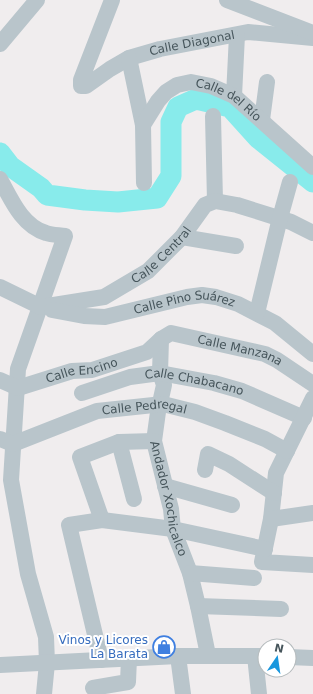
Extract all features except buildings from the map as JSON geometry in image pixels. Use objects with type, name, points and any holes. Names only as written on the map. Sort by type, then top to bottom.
[{"type":"street","points":[[0,44],[37,0]]},
{"type":"street","name":"Calle Diagonal","points":[[112,0],[81,80],[81,86],[86,86],[129,58],[160,49],[248,32],[313,38]]},
{"type":"street","points":[[227,0],[313,33]]},
{"type":"street","points":[[234,96],[237,34]]},
{"type":"street","points":[[129,58],[143,125],[144,183]]},
{"type":"street","name":"Calle del Río","points":[[143,125],[158,101],[166,92],[177,85],[191,82],[212,86],[234,96],[313,165]]},
{"type":"street","points":[[262,120],[267,82]]},
{"type":"street","points":[[213,116],[215,201],[237,205],[280,218],[313,234]]},
{"type":"street","points":[[0,179],[18,212],[32,226],[45,233],[65,236],[41,308],[18,369],[18,388],[6,441],[11,480],[28,574],[46,637],[47,663],[44,694]]},
{"type":"street","points":[[258,313],[290,182]]},
{"type":"street","name":"Calle Central","points":[[41,308],[104,297],[148,271],[182,237],[205,205],[215,201]]},
{"type":"street","points":[[182,237],[236,246]]},
{"type":"street","points":[[0,287],[41,308]]},
{"type":"street","name":"Calle Pino Suárez","points":[[41,308],[84,316],[105,317],[187,297],[202,295],[224,299],[258,313],[275,323],[313,354]]},
{"type":"street","name":"Calle Manzana","points":[[161,339],[172,333],[265,354],[277,360],[313,384]]},
{"type":"street","name":"Calle Encino","points":[[18,388],[72,370],[92,370],[146,352],[161,339]]},
{"type":"street","name":"Andador Xochicalco","points":[[161,339],[160,373],[164,385],[154,441],[171,509],[173,529],[190,573],[208,655]]},
{"type":"street","name":"Calle Chabacano","points":[[82,393],[130,377],[160,373],[214,383],[242,391],[304,418]]},
{"type":"street","points":[[0,380],[18,388]]},
{"type":"street","points":[[264,555],[271,519],[276,473],[313,398]]},
{"type":"street","name":"Calle Pedregal","points":[[6,441],[97,411],[160,404],[195,412],[265,439],[287,450]]},
{"type":"street","points":[[102,520],[80,457],[119,442],[154,441]]},
{"type":"street","points":[[119,442],[134,499]]},
{"type":"street","points":[[207,462],[229,464],[274,493]]},
{"type":"street","points":[[165,486],[232,505]]},
{"type":"street","points":[[271,519],[313,513]]},
{"type":"street","points":[[102,660],[69,526],[102,520],[173,529],[264,555],[313,565]]},
{"type":"street","points":[[190,573],[254,578]]},
{"type":"street","points":[[198,606],[281,610]]},
{"type":"street","points":[[0,665],[178,656],[257,656]]},
{"type":"street","points":[[178,656],[183,694]]},
{"type":"street","points":[[297,657],[313,658]]},
{"type":"street","points":[[93,688],[128,682],[129,658]]},
{"type":"street","points":[[259,678],[259,694]]},
{"type":"waterway","points":[[0,153],[10,166],[41,188],[47,195],[85,200],[118,202],[157,198],[171,176],[171,122],[178,107],[196,99],[230,107],[258,138],[313,182]]},
{"type":"place","name":"Vinos y Licores La Barata","points":[[164,647]]}]
